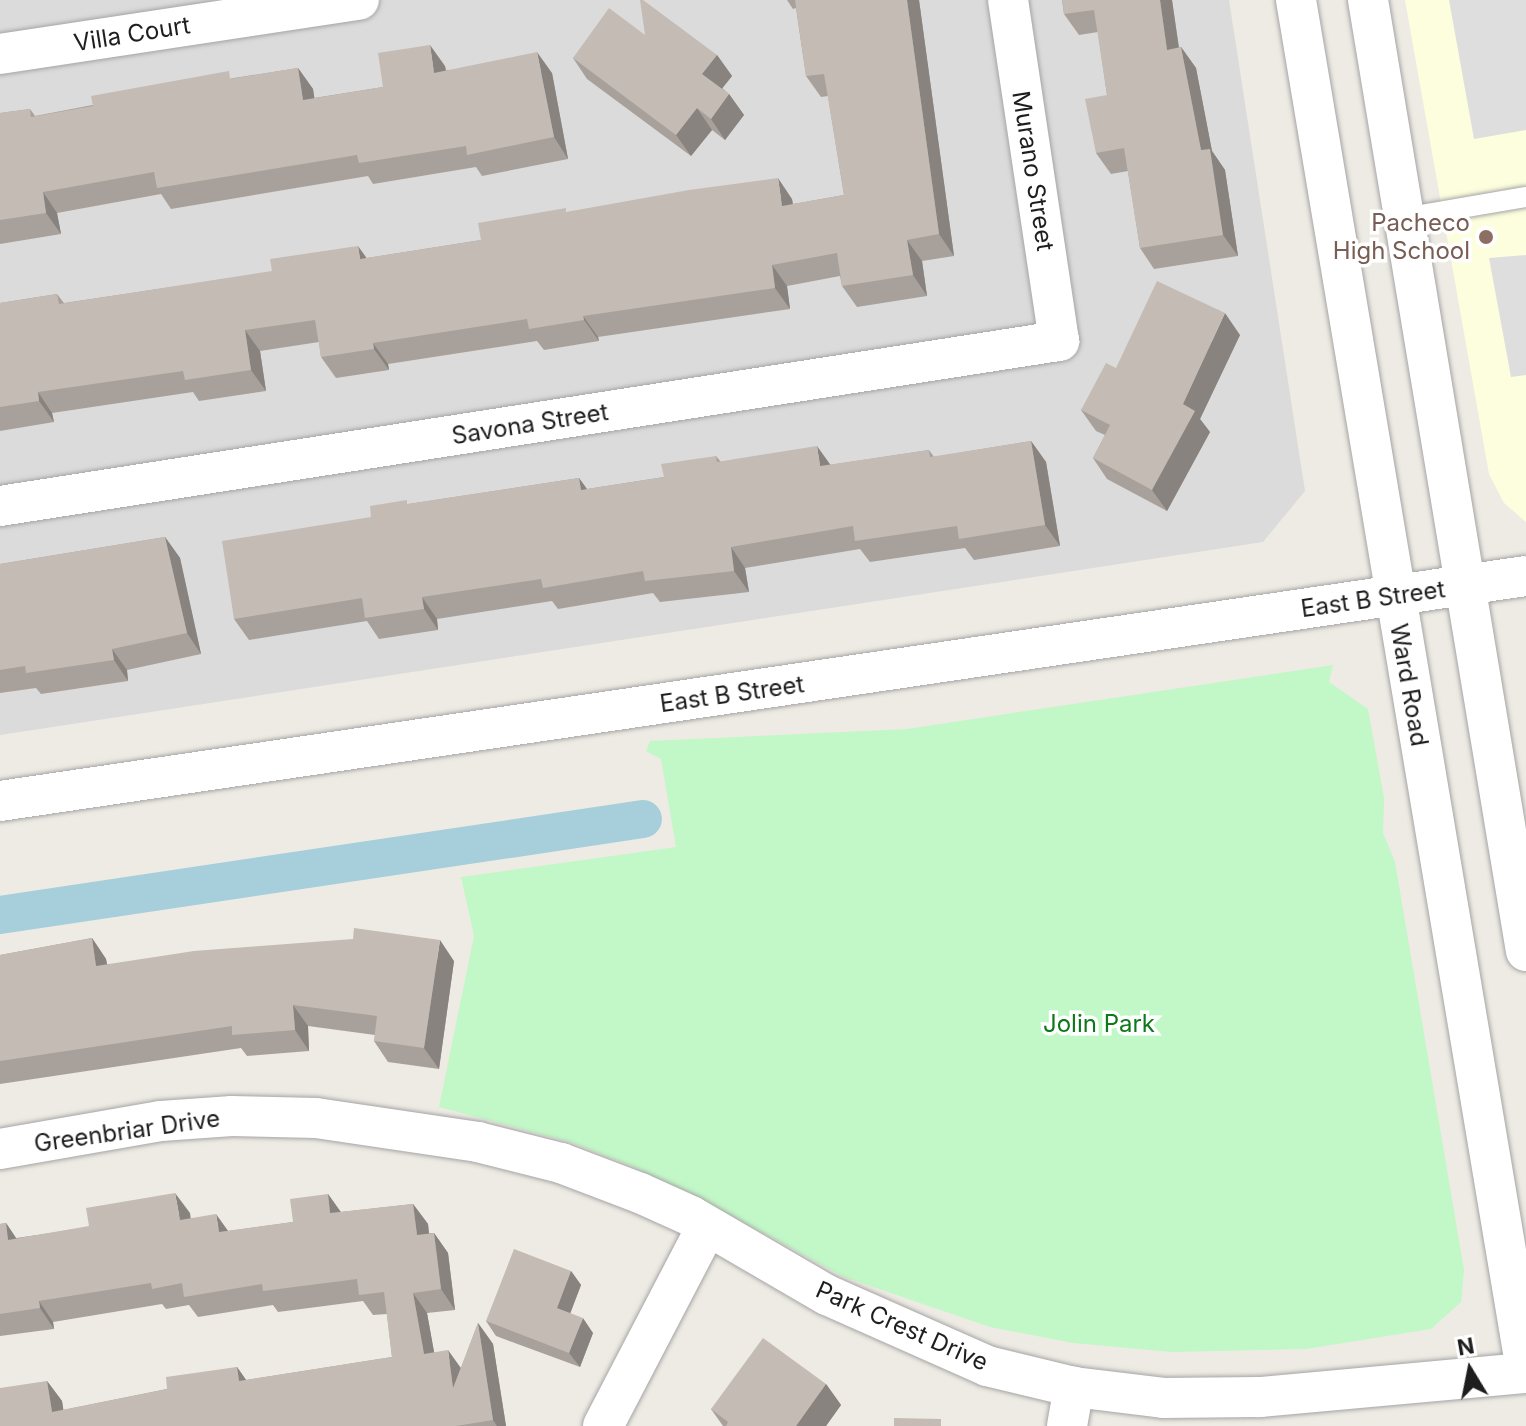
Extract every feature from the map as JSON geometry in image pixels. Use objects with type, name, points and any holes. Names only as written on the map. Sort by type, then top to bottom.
[{"type":"street","name":"Villa Court","points":[[0,54],[359,0]]},
{"type":"street","name":"Murano Street","points":[[1008,0],[1059,341]]},
{"type":"street","name":"Ward Road","points":[[1296,0],[1526,1372]]},
{"type":"street","points":[[1368,0],[1526,951]]},
{"type":"street","name":"Savona Street","points":[[0,506],[1059,341]]},
{"type":"street","name":"East B Street","points":[[0,801],[1526,576]]},
{"type":"street","name":"Greenbriar Drive","points":[[0,1149],[161,1121],[232,1116],[316,1118],[478,1142],[561,1163],[640,1193],[707,1226]]},
{"type":"street","points":[[603,1426],[707,1226]]},
{"type":"street","name":"Park Crest Drive","points":[[707,1226],[827,1295],[987,1366],[1074,1387],[1163,1398],[1260,1397],[1526,1372]]},
{"type":"street","points":[[1067,1426],[1074,1387]]},
{"type":"lane","points":[[1403,218],[1526,197]]},
{"type":"shaded area","points":[[0,0],[1229,0],[1305,491],[1263,542],[0,735]]},
{"type":"shaded area","name":"Pacheco High School","points":[[1405,0],[1526,0],[1526,522],[1504,503],[1489,474]]},
{"type":"shaded area","points":[[1449,0],[1526,0],[1526,130],[1474,139]]},
{"type":"shaded area","points":[[1526,255],[1526,375],[1511,377],[1489,258]]},
{"type":"green space","name":"Jolin Park","points":[[1333,665],[1329,682],[1368,709],[1384,798],[1383,833],[1395,862],[1464,1270],[1461,1302],[1431,1329],[1306,1349],[1172,1352],[1073,1343],[990,1327],[844,1277],[687,1192],[626,1164],[573,1143],[439,1107],[474,936],[461,877],[676,847],[661,759],[646,751],[650,741],[907,729]]},
{"type":"building","points":[[640,0],[717,55],[702,74],[729,94],[711,119],[697,108],[676,135],[573,58],[609,8],[645,35]]},
{"type":"building","points":[[795,0],[907,0],[939,234],[907,240],[913,275],[842,286],[837,253],[772,265],[775,288],[583,316],[584,320],[529,329],[527,319],[373,343],[374,349],[321,357],[315,320],[245,330],[251,370],[185,380],[183,371],[38,392],[39,401],[0,407],[0,303],[57,294],[59,304],[272,271],[270,259],[358,246],[360,259],[481,240],[478,223],[778,178],[782,206],[844,195],[824,74],[806,76]]},
{"type":"building","points":[[1062,0],[1160,0],[1167,50],[1181,47],[1201,150],[1210,149],[1223,235],[1140,248],[1124,148],[1096,153],[1085,99],[1107,95],[1094,10],[1064,14]]},
{"type":"building","points":[[430,45],[434,73],[537,52],[554,137],[467,155],[466,146],[359,163],[357,155],[157,188],[154,172],[43,192],[46,213],[0,220],[0,113],[30,109],[31,117],[93,106],[91,96],[229,71],[230,79],[298,68],[303,100],[383,87],[378,53]]},
{"type":"building","points":[[1157,281],[1225,313],[1183,404],[1195,411],[1152,490],[1093,458],[1110,425],[1081,410],[1106,363],[1116,368]]},
{"type":"building","points":[[1031,441],[1045,525],[959,539],[957,526],[855,541],[853,526],[731,547],[734,571],[645,581],[643,571],[543,588],[541,579],[422,597],[424,609],[365,618],[362,598],[234,619],[222,541],[371,517],[370,506],[407,500],[407,504],[579,478],[581,490],[664,477],[661,464],[716,456],[717,462],[817,446],[820,466],[929,450],[930,457]]},
{"type":"building","points":[[165,537],[187,633],[112,649],[114,660],[26,673],[25,666],[0,670],[0,564]]},
{"type":"building","points":[[354,928],[440,940],[424,1048],[374,1041],[377,1016],[293,1005],[295,1030],[232,1035],[232,1026],[0,1061],[0,955],[92,938],[96,966],[194,951],[353,939]]},
{"type":"building","points":[[175,1193],[180,1220],[216,1214],[219,1232],[293,1222],[290,1199],[328,1194],[330,1213],[413,1204],[417,1235],[434,1233],[441,1289],[413,1293],[424,1354],[448,1350],[453,1388],[478,1323],[493,1420],[456,1426],[0,1426],[0,1388],[47,1381],[52,1412],[167,1389],[166,1377],[237,1367],[239,1381],[392,1357],[384,1292],[359,1295],[357,1279],[263,1291],[262,1284],[184,1297],[182,1283],[152,1289],[151,1283],[39,1301],[40,1308],[0,1314],[0,1224],[6,1223],[8,1240],[89,1226],[86,1208]]},
{"type":"building","points":[[514,1249],[571,1271],[557,1308],[583,1318],[569,1353],[486,1321]]},
{"type":"building","points":[[763,1338],[826,1384],[796,1426],[726,1426],[728,1422],[711,1409]]},
{"type":"building","points":[[894,1418],[941,1419],[941,1426],[894,1426]]},
{"type":"waterway","points":[[0,915],[643,819]]},
{"type":"place","name":"Pacheco High School","points":[[1486,237]]}]
